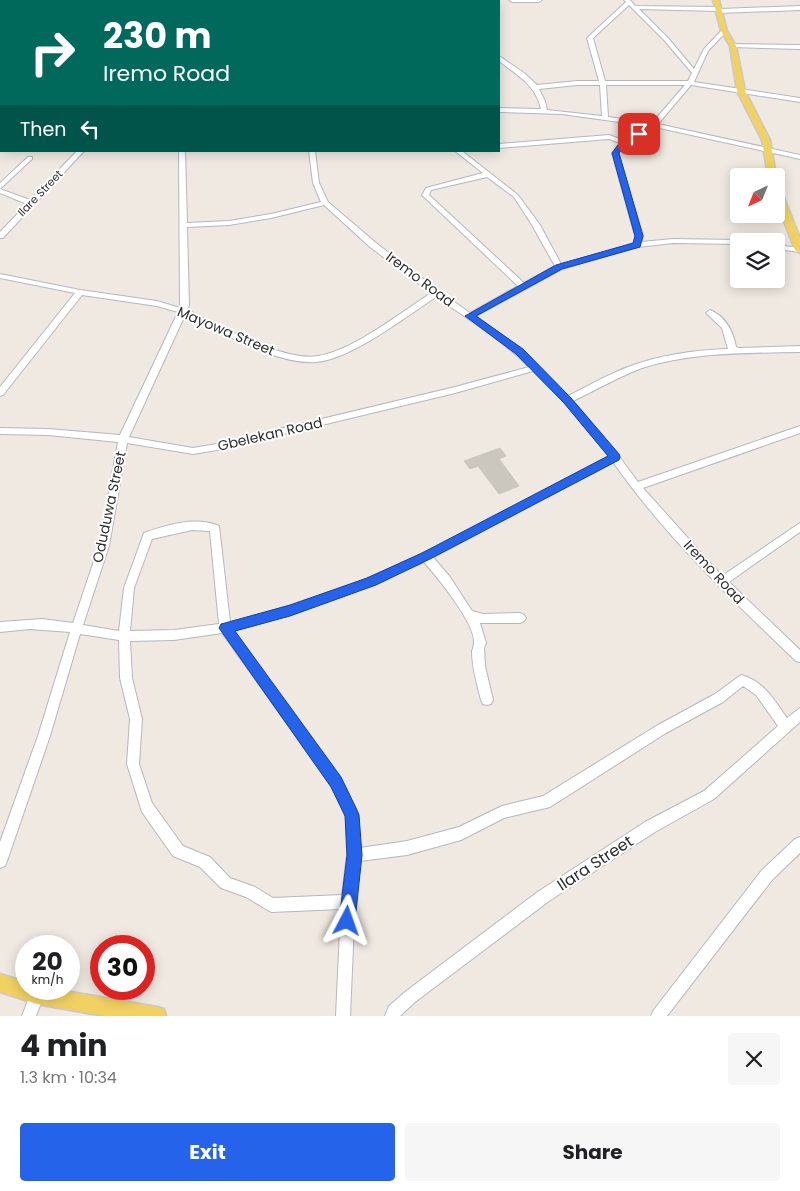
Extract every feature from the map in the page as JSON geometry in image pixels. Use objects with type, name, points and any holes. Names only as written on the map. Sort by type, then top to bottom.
[{"type":"main road","points":[[716,0],[724,32],[732,46],[741,91],[766,140],[770,151],[771,168]]},
{"type":"main road","points":[[785,211],[800,250]]},
{"type":"main road","points":[[0,983],[15,988]]},
{"type":"main road","points":[[66,1000],[157,1016]]},
{"type":"street","points":[[512,0],[539,0]]},
{"type":"street","points":[[630,3],[666,39],[694,72]]},
{"type":"street","points":[[605,118],[603,84],[590,38],[630,3],[719,10],[800,8]]},
{"type":"street","points":[[637,245],[639,236],[616,153],[624,142],[654,125],[690,83],[706,50],[724,32]]},
{"type":"street","points":[[732,46],[800,47]]},
{"type":"street","points":[[500,59],[537,87],[543,100],[544,111]]},
{"type":"street","points":[[537,87],[578,84],[690,83],[800,100]]},
{"type":"street","points":[[500,110],[544,111],[654,125],[800,157]]},
{"type":"street","points":[[500,146],[609,137],[624,142]]},
{"type":"street","name":"Ilare Street","points":[[0,236],[80,152]]},
{"type":"street","name":"Oduduwa Street","points":[[0,861],[44,736],[104,546],[123,439],[186,305],[182,152]]},
{"type":"street","name":"Iremo Road","points":[[312,152],[316,183],[325,202],[346,223],[436,293],[512,346],[567,400],[615,457],[636,487],[721,582],[800,657]]},
{"type":"street","points":[[459,152],[516,196],[527,211],[559,267]]},
{"type":"street","points":[[0,187],[30,158]]},
{"type":"street","points":[[490,174],[428,189],[425,195],[523,286]]},
{"type":"street","points":[[0,191],[31,203]]},
{"type":"street","points":[[183,225],[228,223],[263,218],[325,202]]},
{"type":"street","points":[[470,316],[559,267],[637,245],[673,241],[730,242]]},
{"type":"street","points":[[785,248],[800,250]]},
{"type":"street","name":"Mayowa Street","points":[[0,276],[80,292],[156,304],[183,311],[267,350],[301,359],[318,359],[338,353],[366,339],[436,293]]},
{"type":"street","points":[[0,393],[80,292]]},
{"type":"street","points":[[710,313],[723,322],[731,339],[732,348],[740,352]]},
{"type":"street","points":[[567,400],[623,372],[654,361],[740,352],[800,349]]},
{"type":"street","name":"Gbelekan Road","points":[[0,431],[48,432],[123,439],[172,449],[193,451],[455,390],[534,368]]},
{"type":"street","points":[[636,487],[800,429]]},
{"type":"street","points":[[0,627],[32,624],[124,636],[182,633],[225,628],[290,611],[372,582],[426,556],[615,457]]},
{"type":"street","points":[[343,1016],[348,902],[354,855],[352,815],[336,782],[225,628],[217,533],[212,527],[195,526],[148,536],[129,588],[124,636],[126,678],[136,719],[133,764],[147,807],[178,851],[205,862],[226,883],[250,892],[271,906],[348,902]]},
{"type":"street","points":[[721,582],[800,527]]},
{"type":"street","points":[[426,556],[446,580],[469,614],[480,642],[477,658],[488,700]]},
{"type":"street","points":[[469,614],[484,619],[520,618]]},
{"type":"street","points":[[354,855],[407,848],[452,836],[502,812],[545,802],[662,729],[719,698],[741,680],[755,685],[786,727]]},
{"type":"street","name":"Ilara Street","points":[[392,1016],[394,1011],[410,996],[544,896],[650,827],[709,795],[800,714]]},
{"type":"street","points":[[658,1016],[767,875],[800,844]]},
{"type":"street","points":[[29,1016],[35,1000]]},
{"type":"building","points":[[500,448],[506,456],[499,459],[519,486],[499,494],[478,466],[470,469],[464,461]]},
{"type":"route","points":[[347,921],[354,855],[352,815],[336,782],[225,628],[290,611],[372,582],[426,556],[615,457],[567,400],[519,352],[470,316],[559,267],[637,245],[639,236],[616,153],[624,142],[639,134]]}]
